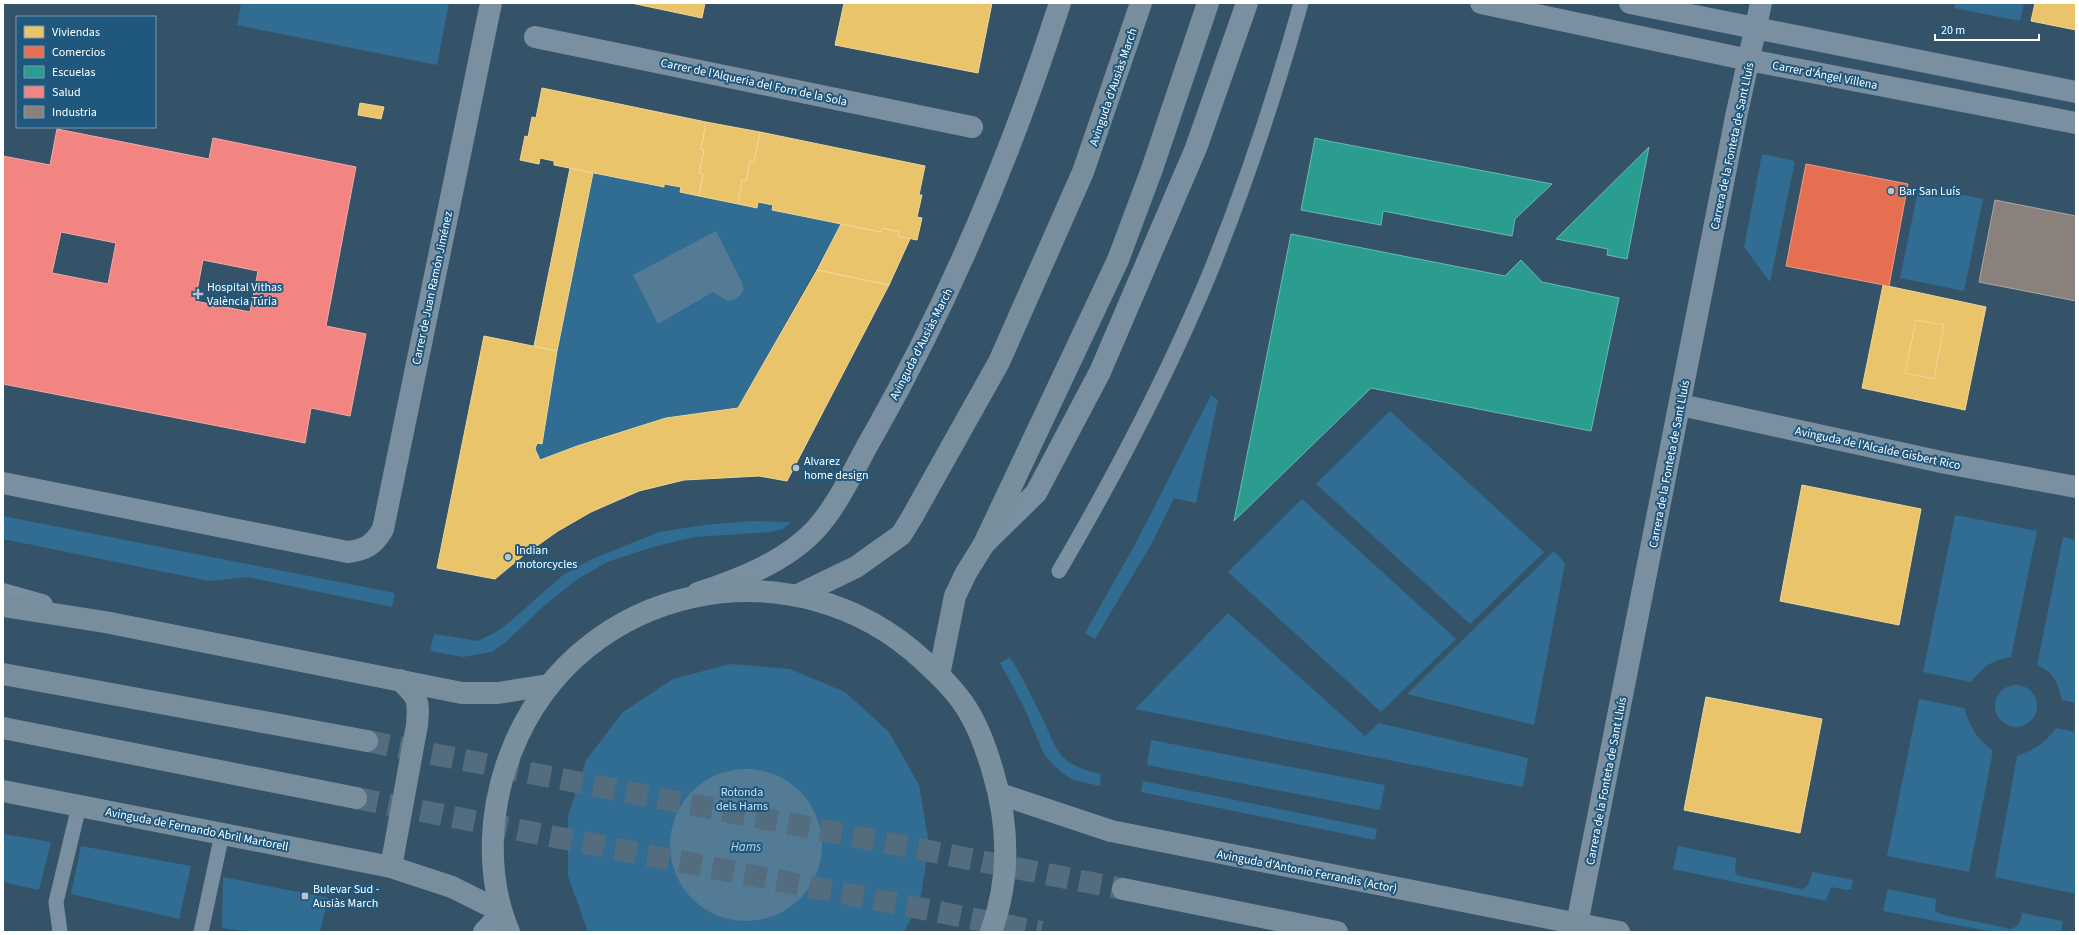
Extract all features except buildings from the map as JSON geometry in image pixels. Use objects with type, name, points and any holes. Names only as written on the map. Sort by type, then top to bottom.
[{"type":"highway","points":[[503,919],[493,855],[493,825],[498,794],[506,765],[517,737],[532,710],[549,685],[576,656],[607,633],[642,613],[678,600],[738,590],[768,591],[798,595],[838,606],[875,624],[909,646],[939,675],[967,709],[987,750],[1000,794],[1005,828],[1005,862],[1001,896],[991,932]]},
{"type":"main road","name":"Avinguda d'Ausiàs March","points":[[798,595],[856,567],[901,535],[911,519],[999,362],[1083,172],[1141,3]]},
{"type":"main road","points":[[939,675],[955,596],[966,573],[984,544],[1118,260],[1152,169],[1208,3]]},
{"type":"main road","points":[[3,606],[105,622],[462,693],[498,693],[549,685]]},
{"type":"main road","points":[[3,674],[367,741]]},
{"type":"main road","points":[[391,867],[417,725],[419,705],[415,694],[400,680]]},
{"type":"main road","points":[[3,728],[356,798]]},
{"type":"main road","name":"Avinguda de Fernando Abril Martorell","points":[[3,791],[391,867],[452,887],[503,919]]},
{"type":"main road","name":"Avinguda d'Antonio Ferrandis (Actor)","points":[[1000,794],[1111,831],[1583,928],[1619,932]]},
{"type":"main road","points":[[1124,889],[1338,932]]},
{"type":"street","name":"Carrer de Juan Ramón Jiménez","points":[[3,483],[348,552],[361,551],[371,546],[383,530],[491,3]]},
{"type":"street","name":"Avinguda d'Ausiàs March","points":[[678,600],[722,585],[776,560],[797,545],[814,530],[828,513],[899,390],[976,231],[1029,95],[1060,3]]},
{"type":"street","name":"Carrer d'Ángel Villena","points":[[1481,3],[1749,60],[2076,123]]},
{"type":"street","points":[[1630,3],[2076,92]]},
{"type":"street","name":"Carrera de la Fonteta de Sant Lluís","points":[[1583,928],[1736,117],[1761,3]]},
{"type":"street","points":[[984,544],[1036,493],[1100,372],[1196,148],[1247,7]]},
{"type":"street","name":"Carrer de l'Alqueria del Forn de la Sola","points":[[536,37],[972,127]]},
{"type":"street","name":"Avinguda de l'Alcalde Gisbert Rico","points":[[1681,405],[1946,463],[2076,487]]},
{"type":"street","points":[[3,594],[105,622]]},
{"type":"street","points":[[484,932],[503,919]]},
{"type":"street","points":[[1555,932],[1583,928]]},
{"type":"lane","points":[[1059,571],[1103,497],[1207,280],[1274,94],[1301,3]]},
{"type":"lane","points":[[60,932],[56,902],[78,806]]},
{"type":"lane","points":[[202,932],[222,834]]},
{"type":"green space","points":[[241,3],[449,3],[437,65],[237,25]]},
{"type":"green space","points":[[1955,3],[2024,3],[2020,21],[1954,8]]},
{"type":"green space","points":[[1762,154],[1795,161],[1770,282],[1744,247]]},
{"type":"green space","points":[[593,173],[663,187],[664,184],[681,187],[680,192],[756,208],[758,202],[773,205],[772,210],[841,224],[738,408],[687,415],[637,427],[588,442],[540,460],[535,449]]},
{"type":"green space","points":[[1919,186],[1983,199],[1964,291],[1900,278]]},
{"type":"green space","points":[[1211,395],[1218,400],[1196,503],[1174,498],[1152,543],[1095,639],[1085,633],[1137,541]]},
{"type":"green space","points":[[1390,411],[1544,552],[1470,624],[1316,484]]},
{"type":"green space","points":[[1302,499],[1456,639],[1381,712],[1228,572]]},
{"type":"green space","points":[[1955,515],[2037,531],[2011,657],[1998,660],[1988,665],[1971,682],[1923,672]]},
{"type":"green space","points":[[3,516],[395,593],[392,607],[247,577],[209,581],[3,539]]},
{"type":"green space","points":[[751,521],[791,522],[783,529],[771,532],[694,537],[653,547],[607,562],[576,580],[544,606],[506,642],[492,652],[463,657],[430,651],[434,634],[478,641],[496,632],[512,620],[563,575],[592,559],[659,532],[704,525]]},
{"type":"green space","points":[[2063,537],[2076,540],[2076,703],[2062,700],[2059,688],[2052,675],[2037,665]]},
{"type":"green space","points":[[1554,551],[1565,563],[1534,725],[1407,694]]},
{"type":"green space","points":[[1228,613],[1365,736],[1379,723],[1528,758],[1523,787],[1135,709]]},
{"type":"green space","points":[[1010,657],[1060,754],[1075,766],[1101,774],[1100,786],[1074,780],[1062,773],[1045,756],[1023,705],[1000,663]]},
{"type":"green space","name":"Rotonda dels Hams","points":[[730,664],[790,669],[845,692],[889,732],[919,785],[929,844],[920,902],[904,932],[588,932],[568,876],[568,816],[586,760],[623,712],[673,679]]},
{"type":"green space","points":[[2012,685],[2020,685],[2028,688],[2034,694],[2037,706],[2034,718],[2028,724],[2020,727],[2012,727],[2004,724],[1998,718],[1995,710],[1995,702],[1998,694],[2004,688]]},
{"type":"green space","points":[[1919,699],[1964,708],[1969,722],[1975,732],[1993,751],[1969,872],[1887,856]]},
{"type":"green space","points":[[2056,728],[2076,732],[2076,894],[1995,877],[2017,756],[2039,745],[2048,738]]},
{"type":"green space","points":[[1151,740],[1385,785],[1380,810],[1147,765]]},
{"type":"green space","points":[[1143,781],[1377,829],[1375,840],[1141,792]]},
{"type":"green space","points":[[3,834],[51,842],[39,890],[3,882]]},
{"type":"green space","points":[[81,846],[191,866],[179,919],[71,894]]},
{"type":"green space","points":[[1678,846],[1736,858],[1735,873],[1740,876],[1801,889],[1808,885],[1812,872],[1853,880],[1851,889],[1847,890],[1831,887],[1826,901],[1673,869]]},
{"type":"green space","points":[[223,877],[328,898],[320,932],[250,932],[222,928]]},
{"type":"green space","points":[[1888,889],[1936,899],[1935,911],[1940,914],[2011,929],[2018,925],[2022,913],[2063,921],[2061,932],[1993,932],[1883,911]]},
{"type":"water","points":[[716,231],[744,289],[737,298],[727,301],[713,292],[658,324],[633,275]]},
{"type":"water","name":"Hams","points":[[746,769],[761,771],[782,778],[804,797],[813,809],[816,816],[822,845],[820,860],[813,881],[794,903],[782,912],[775,915],[746,921],[731,919],[710,912],[688,893],[679,881],[676,874],[670,845],[672,830],[679,809],[698,787],[710,778],[717,775]]},
{"type":"tunnel","points":[[367,741],[1123,889]]},
{"type":"tunnel","points":[[356,798],[1041,932]]},
{"type":"place","name":"Bar San Luís","points":[[1891,191]]},
{"type":"place","name":"Hospital Vithas València Túria","points":[[198,294]]},
{"type":"place","name":"Alvarez home design","points":[[796,468]]},
{"type":"place","name":"Indian motorcycles","points":[[508,557]]},
{"type":"place","name":"Bulevar Sud - Ausiàs March","points":[[305,896]]}]
